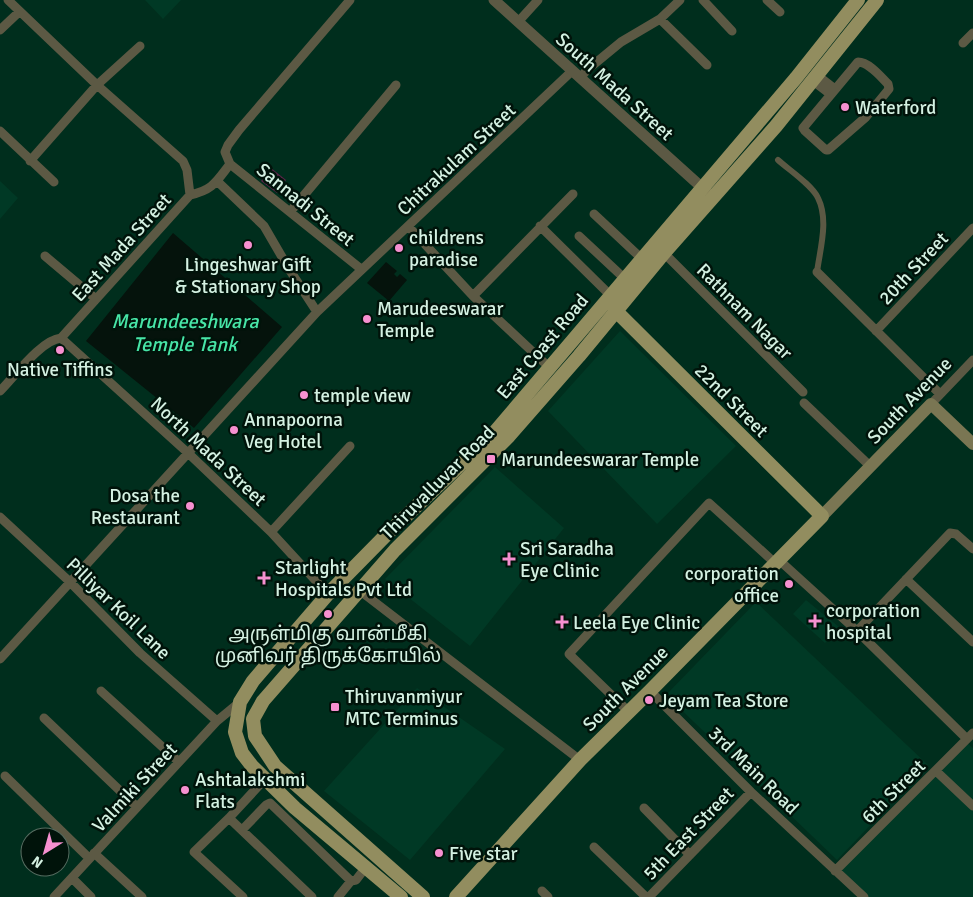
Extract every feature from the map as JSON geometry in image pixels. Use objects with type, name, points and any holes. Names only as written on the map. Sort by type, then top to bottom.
[{"type":"main road","name":"East Coast Road","points":[[240,702],[253,681],[328,594],[386,534],[494,432],[796,78],[858,0]]},
{"type":"main road","name":"East Coast Road","points":[[616,310],[776,126],[877,0]]},
{"type":"main road","name":"Thiruvalluvar Road","points":[[423,897],[275,766],[255,736],[254,719],[263,701],[395,550],[509,436],[579,356],[616,310]]},
{"type":"main road","name":"22nd Street","points":[[616,310],[822,516]]},
{"type":"main road","points":[[568,346],[579,356]]},
{"type":"main road","points":[[930,404],[973,444]]},
{"type":"main road","name":"South Avenue","points":[[456,897],[580,760],[777,562],[930,404]]},
{"type":"main road","points":[[240,702],[235,732],[242,753],[264,779],[295,808],[401,897]]},
{"type":"street","points":[[8,0],[97,85],[183,162],[187,170],[190,195]]},
{"type":"street","points":[[230,164],[225,152],[228,145],[350,0]]},
{"type":"street","name":"South Mada Street","points":[[494,0],[714,198]]},
{"type":"street","points":[[518,22],[538,0]]},
{"type":"street","name":"Chitrakulam Street","points":[[0,660],[317,312],[361,269],[576,75],[587,70],[621,42],[660,19],[680,0]]},
{"type":"street","points":[[703,0],[732,31]]},
{"type":"street","points":[[767,0],[780,12]]},
{"type":"street","points":[[0,30],[19,12]]},
{"type":"street","points":[[660,19],[707,65]]},
{"type":"street","points":[[963,43],[973,33]]},
{"type":"street","points":[[30,161],[97,85],[140,46]]},
{"type":"street","points":[[858,62],[868,66],[888,84],[888,89],[866,117],[826,150],[803,128],[832,92],[858,62]]},
{"type":"street","points":[[815,78],[832,92]]},
{"type":"street","points":[[290,212],[396,86]]},
{"type":"street","points":[[0,131],[54,182]]},
{"type":"street","points":[[778,160],[818,196],[822,211],[823,229],[817,272],[940,394]]},
{"type":"street","name":"East Mada Street","points":[[0,391],[43,346],[54,339],[61,338],[190,195],[210,189],[230,164]]},
{"type":"street","name":"Sannadi Street","points":[[230,164],[361,269]]},
{"type":"street","points":[[217,181],[264,226],[317,312]]},
{"type":"street","points":[[474,296],[573,194]]},
{"type":"street","points":[[594,214],[641,258]]},
{"type":"street","points":[[408,226],[474,296],[550,368]]},
{"type":"street","points":[[540,226],[610,295]]},
{"type":"street","name":"20th Street","points":[[876,330],[973,228]]},
{"type":"street","points":[[579,236],[624,278]]},
{"type":"street","name":"Rathnam Nagar","points":[[664,253],[803,392]]},
{"type":"street","points":[[45,256],[96,299]]},
{"type":"street","name":"North Mada Street","points":[[61,338],[188,453],[270,532],[328,594]]},
{"type":"street","name":"South Avenue","points":[[930,404],[973,360]]},
{"type":"street","points":[[804,403],[870,466]]},
{"type":"street","points":[[270,532],[350,446]]},
{"type":"street","points":[[629,712],[569,654],[709,503],[857,631],[970,736]]},
{"type":"street","name":"Pilliyar Koil Lane","points":[[0,517],[70,582],[140,653],[218,721]]},
{"type":"street","points":[[857,631],[946,536],[952,533],[956,534],[973,549]]},
{"type":"street","points":[[906,579],[973,642]]},
{"type":"street","points":[[360,590],[580,760]]},
{"type":"street","points":[[101,691],[179,762]]},
{"type":"street","name":"3rd Main Road","points":[[650,691],[751,792],[864,897]]},
{"type":"street","name":"Valmiki Street","points":[[54,897],[218,721],[240,702]]},
{"type":"street","points":[[44,718],[137,807]]},
{"type":"street","name":"6th Street","points":[[836,871],[970,736]]},
{"type":"street","points":[[936,771],[973,806]]},
{"type":"street","points":[[5,776],[92,856],[142,897]]},
{"type":"street","points":[[242,897],[194,852],[229,818],[264,779]]},
{"type":"street","name":"5th East Street","points":[[647,897],[751,792]]},
{"type":"street","points":[[242,830],[266,804],[272,804],[351,881]]},
{"type":"street","points":[[644,808],[690,855]]},
{"type":"street","points":[[229,818],[312,897]]},
{"type":"street","points":[[594,847],[647,897]]},
{"type":"street","points":[[338,897],[351,881],[356,880],[366,867]]},
{"type":"street","points":[[72,878],[91,897]]},
{"type":"shaded area","points":[[145,0],[181,0],[163,19]]},
{"type":"shaded area","points":[[271,168],[286,180],[277,193],[261,181]]},
{"type":"shaded area","points":[[0,181],[18,198],[0,219]]},
{"type":"shaded area","points":[[620,331],[736,446],[657,524],[548,411]]},
{"type":"shaded area","points":[[495,467],[564,528],[470,646],[385,579]]},
{"type":"shaded area","name":"corporation hospital","points":[[806,600],[839,627],[825,643],[793,614]]},
{"type":"shaded area","points":[[756,602],[928,765],[837,860],[666,695]]},
{"type":"shaded area","points":[[417,688],[505,749],[410,860],[324,791]]},
{"type":"shaded area","points":[[966,742],[973,748],[973,897],[868,897],[839,871]]},
{"type":"water","name":"Marundeeshwara Temple Tank","points":[[173,233],[282,327],[194,428],[86,341]]},
{"type":"water","points":[[386,262],[397,271],[394,274],[397,277],[400,274],[407,280],[389,301],[367,283]]},
{"type":"place","name":"Waterford","points":[[845,107]]},
{"type":"place","name":"Lingeshwar Gift & Stationary Shop","points":[[248,245]]},
{"type":"place","name":"childrens paradise","points":[[399,248]]},
{"type":"place","name":"Marudeeswarar Temple","points":[[367,319]]},
{"type":"place","name":"Native Tiffins","points":[[60,350]]},
{"type":"place","name":"temple view","points":[[304,395]]},
{"type":"place","name":"Annapoorna Veg Hotel","points":[[234,430]]},
{"type":"place","name":"Marundeeswarar Temple","points":[[491,459]]},
{"type":"place","name":"Dosa the Restaurant","points":[[190,506]]},
{"type":"place","name":"Sri Saradha Eye Clinic","points":[[509,559]]},
{"type":"place","name":"Starlight Hospitals Pvt Ltd","points":[[264,578]]},
{"type":"place","name":"corporation office","points":[[789,584]]},
{"type":"place","name":"அருள்மிகு வான்மீகி முனிவர் திருக்கோயில்","points":[[328,614]]},
{"type":"place","name":"corporation hospital","points":[[815,621]]},
{"type":"place","name":"Leela Eye Clinic","points":[[562,622]]},
{"type":"place","name":"Jeyam Tea Store","points":[[649,700]]},
{"type":"place","name":"Thiruvanmiyur MTC Terminus","points":[[335,707]]},
{"type":"place","name":"Ashtalakshmi Flats","points":[[185,790]]},
{"type":"place","name":"Five star","points":[[439,853]]}]
